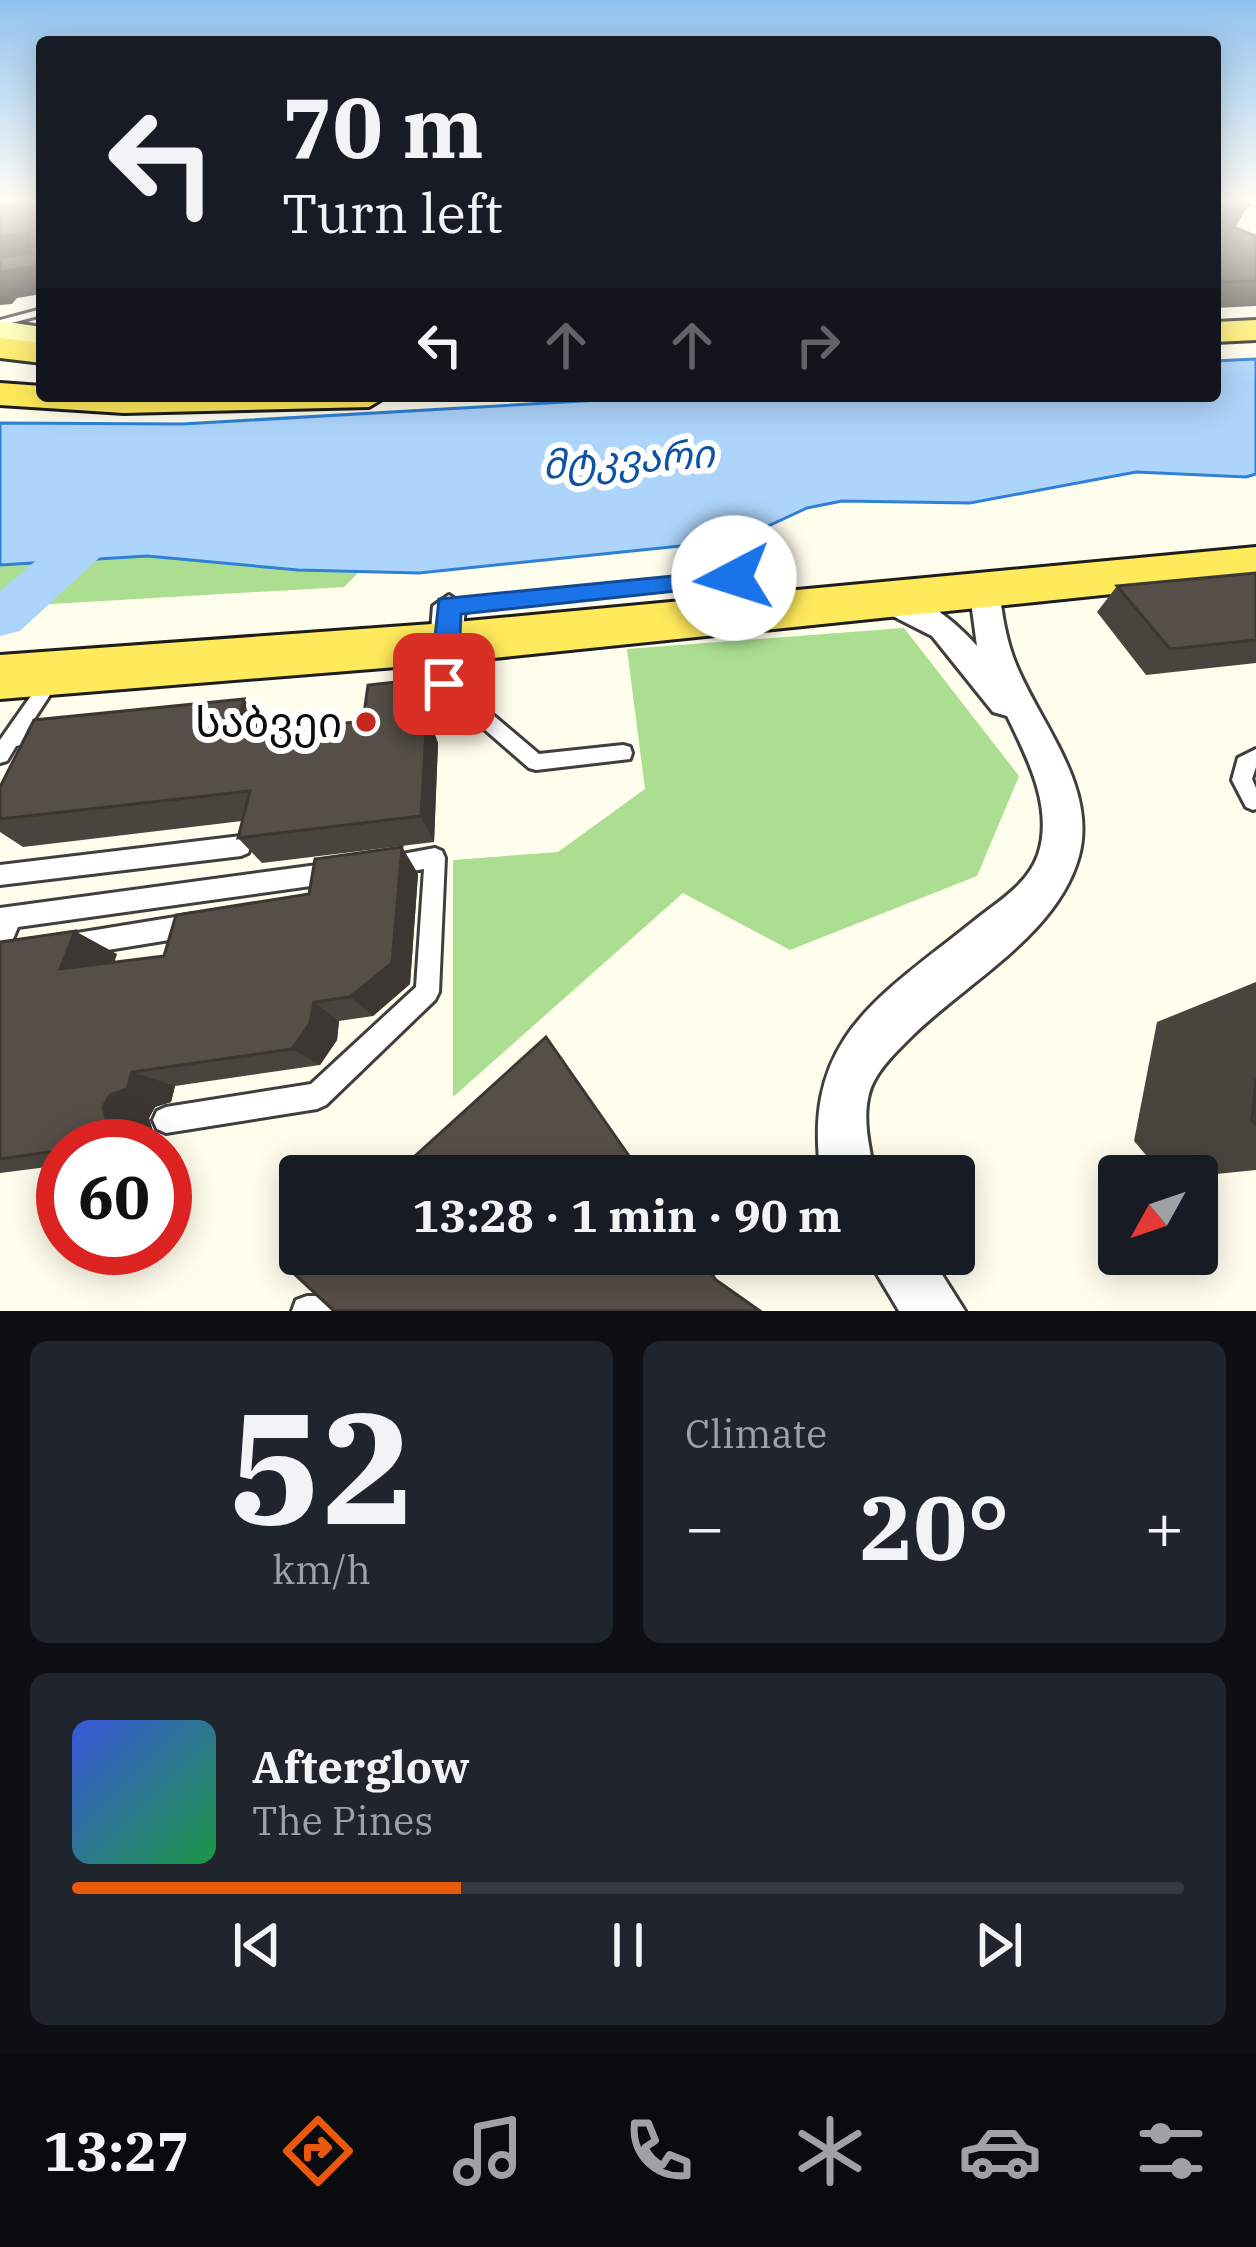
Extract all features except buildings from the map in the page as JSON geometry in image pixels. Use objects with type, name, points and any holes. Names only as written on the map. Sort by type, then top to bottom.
[{"type":"main road","points":[[0,327],[36,335]]},
{"type":"main road","points":[[1221,332],[1256,330]]},
{"type":"main road","points":[[0,348],[36,352]]},
{"type":"main road","points":[[0,370],[36,375]]},
{"type":"main road","points":[[0,394],[36,395]]},
{"type":"main road","points":[[0,677],[1256,528]]},
{"type":"main road","points":[[0,640],[447,624],[882,597],[1256,562]]},
{"type":"street","points":[[845,1155],[839,1118],[847,1081],[871,1042],[1012,921],[1057,871],[1066,824],[1062,796],[993,643],[982,609],[984,587]]},
{"type":"street","points":[[882,597],[943,628],[1033,736]]},
{"type":"street","points":[[909,1275],[935,1311]]},
{"type":"lane","points":[[0,327],[36,314]]},
{"type":"lane","points":[[447,624],[444,684],[536,762],[623,752]]},
{"type":"lane","points":[[5,747],[57,672]]},
{"type":"lane","points":[[5,747],[58,734]]},
{"type":"lane","points":[[1253,801],[1242,780],[1245,764],[1256,757]]},
{"type":"lane","points":[[0,875],[242,846]]},
{"type":"lane","points":[[0,943],[5,918],[435,858],[427,992],[317,1096],[172,1119]]},
{"type":"lane","points":[[22,953],[223,920]]},
{"type":"lane","points":[[307,1311],[327,1311]]},
{"type":"green space","points":[[147,556],[359,572],[344,587],[0,607],[0,565]]},
{"type":"green space","points":[[904,628],[1019,776],[977,876],[790,950],[683,893],[453,1097],[453,860],[558,852],[645,789],[627,649]]},
{"type":"water","name":"მტკვარი","points":[[1256,359],[1256,474],[1246,477],[1136,472],[970,503],[842,501],[807,508],[749,535],[700,544],[419,573],[298,570],[147,556],[0,565],[0,423],[182,424],[566,402],[1221,402],[1221,361]]},
{"type":"waterway","points":[[2,618],[123,511]]},
{"type":"place","name":"საბვეი","points":[[366,722]]},
{"type":"route","points":[[444,684],[448,606],[734,578]]}]
